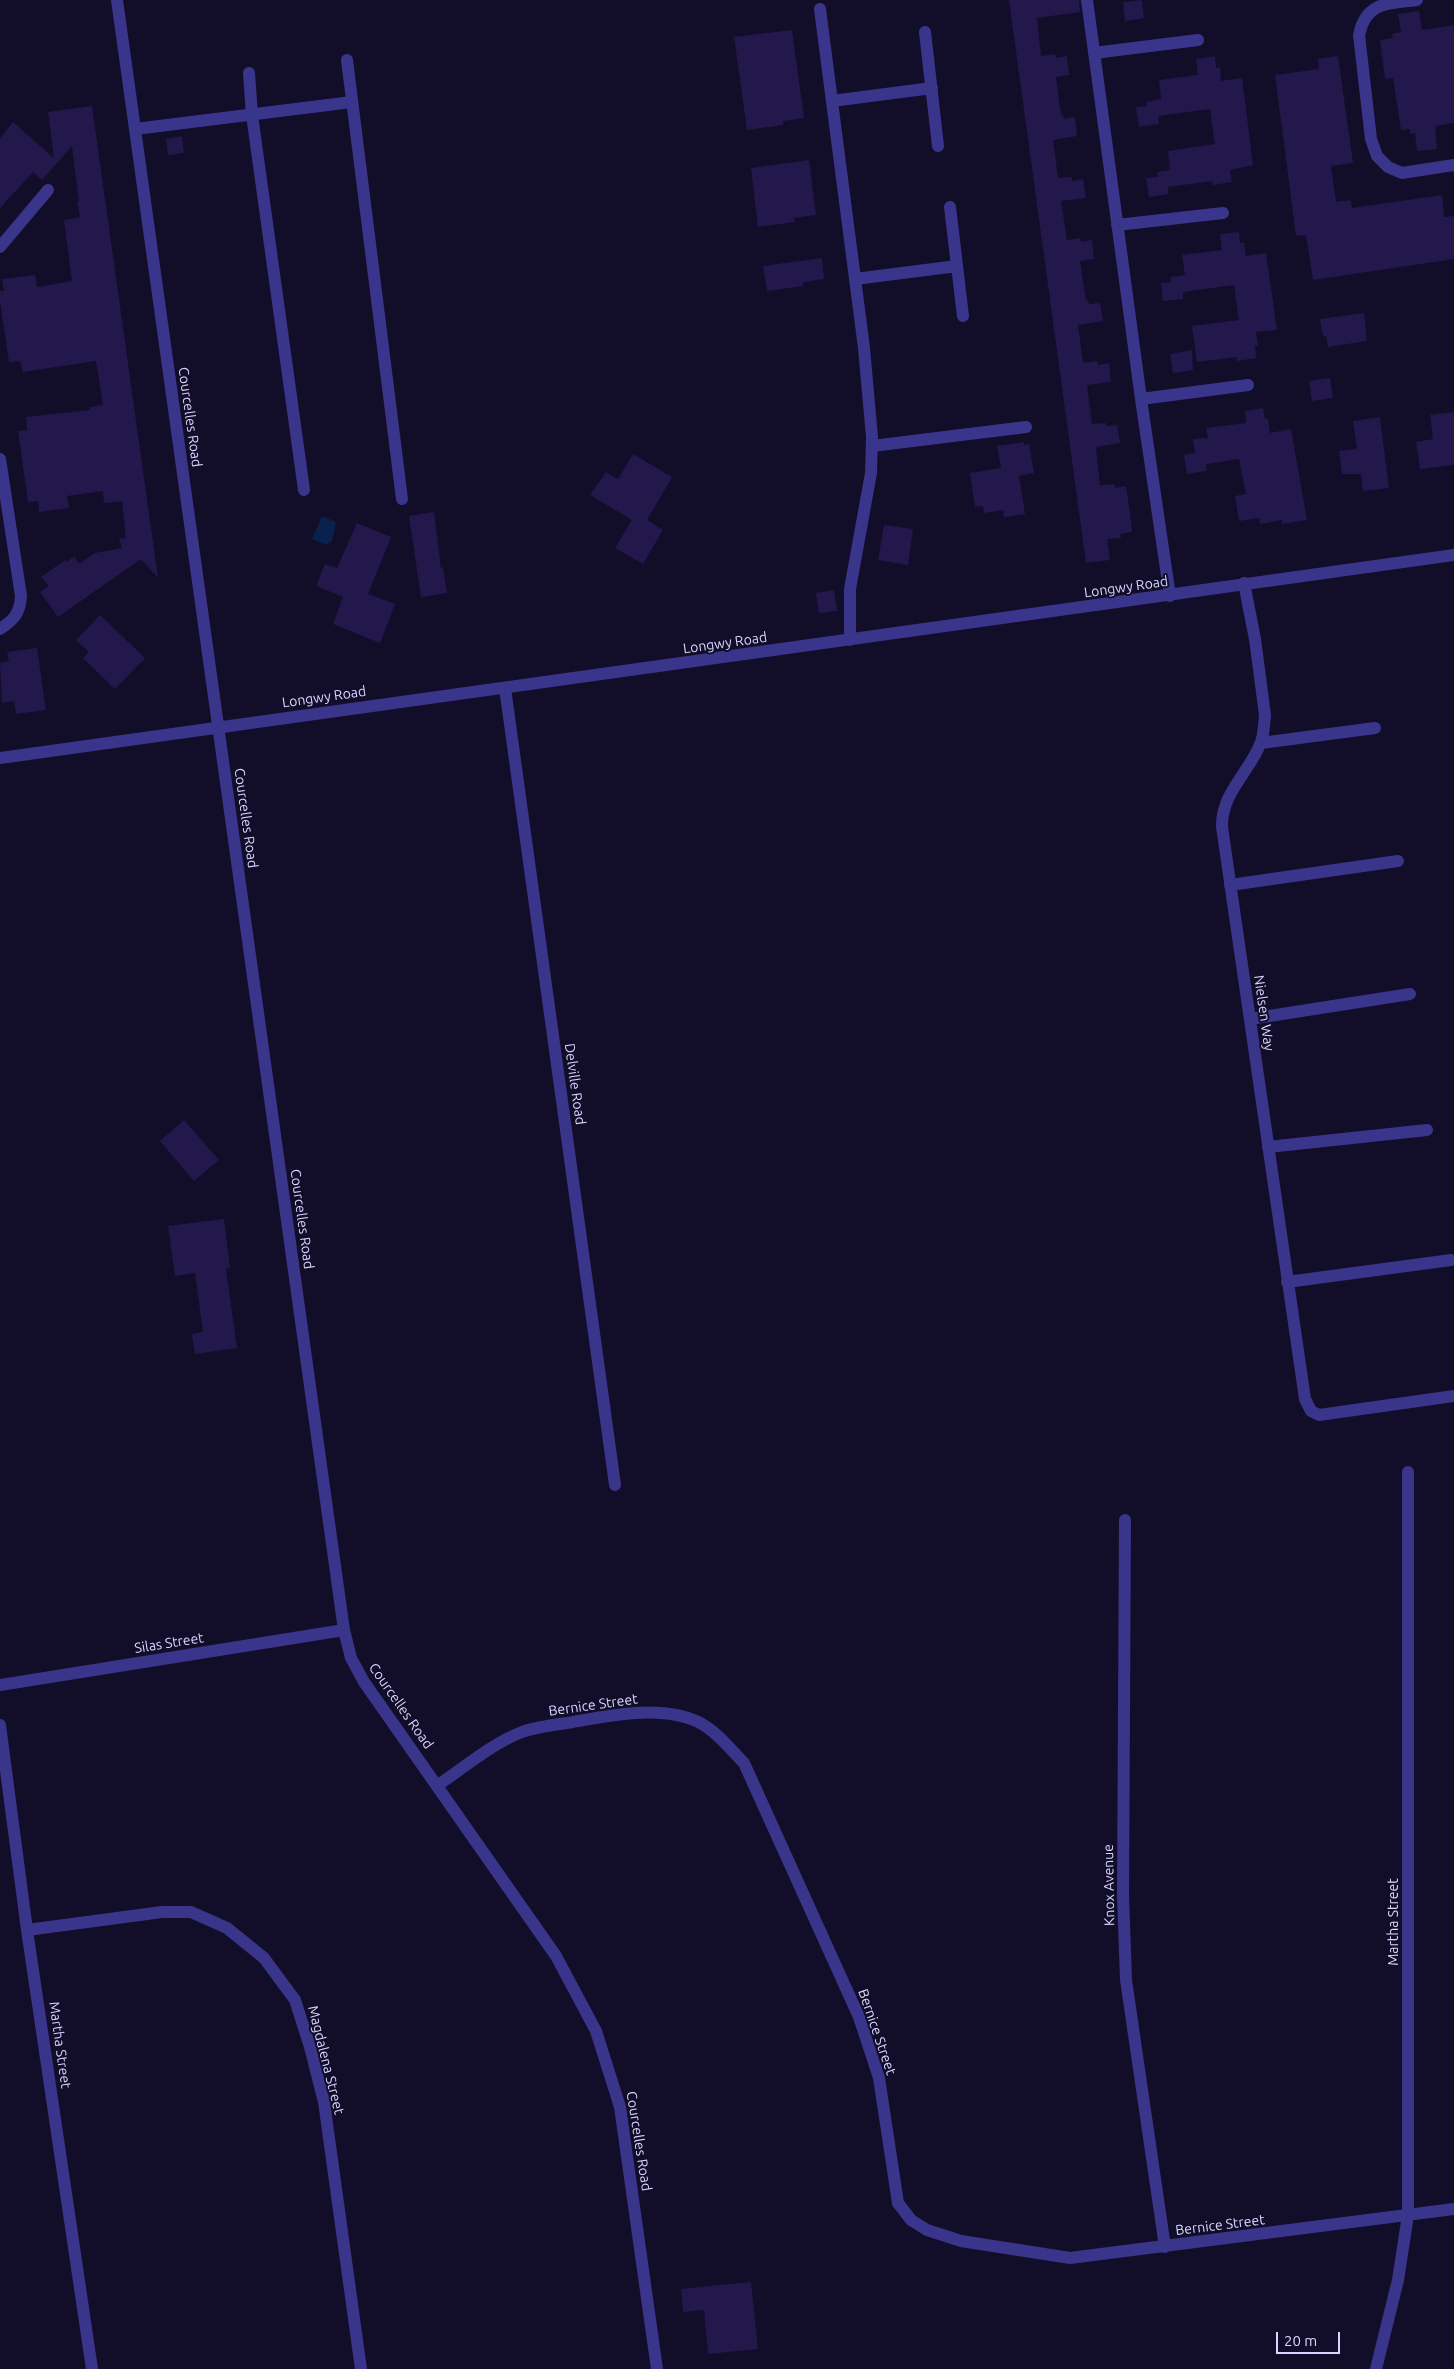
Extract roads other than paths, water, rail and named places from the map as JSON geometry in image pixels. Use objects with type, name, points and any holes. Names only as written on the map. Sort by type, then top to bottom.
[{"type":"street","name":"Courcelles Road","points":[[117,0],[344,1630],[351,1658],[364,1682],[556,1956],[596,2031],[620,2108],[657,2369]]},
{"type":"street","points":[[1087,0],[1141,399],[1170,596]]},
{"type":"street","points":[[1417,0],[1378,6],[1368,12],[1361,22],[1359,34],[1371,139],[1377,156],[1388,167],[1402,172],[1454,165]]},
{"type":"street","points":[[820,9],[864,348],[872,446],[871,473],[850,589],[850,640]]},
{"type":"street","points":[[925,32],[938,146]]},
{"type":"street","points":[[1094,54],[1198,40]]},
{"type":"street","points":[[347,60],[402,499]]},
{"type":"street","points":[[249,73],[252,115],[304,490]]},
{"type":"street","points":[[832,101],[932,88]]},
{"type":"street","points":[[135,129],[352,102]]},
{"type":"street","points":[[0,246],[48,190]]},
{"type":"street","points":[[950,207],[963,316]]},
{"type":"street","points":[[1117,225],[1222,213]]},
{"type":"street","points":[[855,279],[957,266]]},
{"type":"street","points":[[1141,399],[1248,385]]},
{"type":"street","points":[[872,446],[1026,427]]},
{"type":"street","points":[[0,460],[21,596],[18,613],[11,622],[0,629]]},
{"type":"street","name":"Longwy Road","points":[[0,758],[218,726],[1170,596],[1244,583],[1454,555]]},
{"type":"street","name":"Nielsen Way","points":[[1244,583],[1255,639],[1265,715],[1261,743],[1224,808],[1222,827],[1305,1399],[1311,1411],[1319,1415],[1454,1396]]},
{"type":"street","name":"Delville Road","points":[[505,688],[615,1484]]},
{"type":"street","points":[[1261,743],[1375,728]]},
{"type":"street","points":[[1230,885],[1398,861]]},
{"type":"street","points":[[1250,1019],[1410,994]]},
{"type":"street","points":[[1268,1147],[1427,1130]]},
{"type":"street","points":[[1287,1282],[1451,1260]]},
{"type":"street","name":"Martha Street","points":[[1376,2369],[1398,2280],[1408,2216],[1408,1472]]},
{"type":"street","name":"Knox Avenue","points":[[1125,1520],[1123,1896],[1126,1980],[1165,2246]]},
{"type":"street","name":"Silas Street","points":[[0,1685],[344,1630]]},
{"type":"street","name":"Bernice Street","points":[[438,1785],[505,1740],[523,1732],[636,1713],[673,1715],[701,1724],[744,1763],[859,2017],[879,2078],[898,2203],[911,2220],[927,2230],[961,2241],[1070,2258],[1454,2209]]},
{"type":"street","name":"Martha Street","points":[[0,1726],[27,1930],[92,2369]]},
{"type":"street","name":"Magdalena Street","points":[[27,1930],[162,1912],[191,1912],[227,1928],[264,1958],[295,2000],[310,2047],[324,2102],[362,2369]]},
{"type":"water","points":[[322,516],[336,522],[332,541],[326,545],[312,539]]}]
